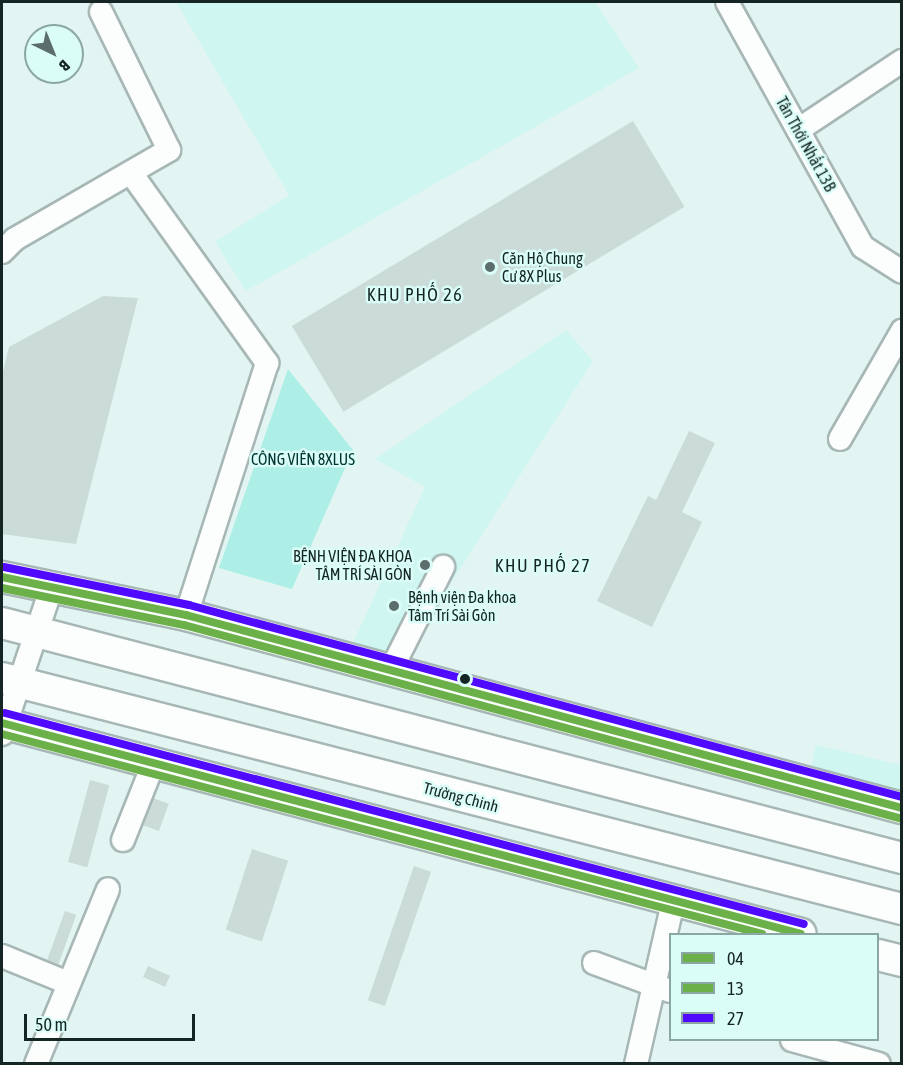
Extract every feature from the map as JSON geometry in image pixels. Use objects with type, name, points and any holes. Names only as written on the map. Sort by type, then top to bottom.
[{"type":"main road","points":[[2,577],[51,589],[186,615],[390,672],[902,808]]},
{"type":"main road","points":[[2,623],[902,858]]},
{"type":"main road","name":"Trường Chinh","points":[[11,680],[902,909]]},
{"type":"main road","points":[[3,727],[154,762],[674,898],[797,933]]},
{"type":"main road","points":[[879,955],[902,961]]},
{"type":"street","name":"Tân Thới Nhất 13B","points":[[727,2],[863,247],[902,272]]},
{"type":"street","points":[[2,252],[15,239],[169,150],[101,12]]},
{"type":"street","points":[[798,130],[902,61]]},
{"type":"street","points":[[131,173],[261,348],[267,363],[186,615]]},
{"type":"street","points":[[840,439],[902,331]]},
{"type":"street","points":[[390,672],[443,567]]},
{"type":"street","points":[[3,727],[11,680],[38,632],[51,589]]},
{"type":"street","points":[[123,840],[154,762]]},
{"type":"street","points":[[36,1064],[108,889]]},
{"type":"street","points":[[669,933],[674,898]]},
{"type":"street","points":[[636,1064],[662,987],[669,935]]},
{"type":"street","points":[[2,956],[68,983]]},
{"type":"street","points":[[594,963],[662,987]]},
{"type":"street","points":[[804,1047],[879,1064]]},
{"type":"shaded area","points":[[176,2],[595,2],[639,68],[246,291],[215,242],[289,195]]},
{"type":"shaded area","name":"BỆNH VIỆN ĐA KHOA TÂM TRÍ SÀI GÒN","points":[[566,330],[593,361],[405,655],[352,645],[425,487],[375,459]]},
{"type":"shaded area","points":[[816,745],[901,765],[901,793],[809,779]]},
{"type":"green space","name":"CÔNG VIÊN 8XLUS","points":[[288,369],[353,450],[292,589],[219,568]]},
{"type":"building","name":"Căn Hộ Chung Cư 8X Plus","points":[[633,121],[685,207],[343,412],[292,326]]},
{"type":"building","points":[[103,296],[138,298],[76,544],[2,534],[2,376],[9,347]]},
{"type":"building","points":[[689,431],[715,443],[682,512],[702,522],[652,627],[597,601],[648,496],[656,500]]},
{"type":"building","points":[[90,780],[109,785],[87,867],[68,862]]},
{"type":"building","points":[[150,797],[169,804],[159,831],[140,824]]},
{"type":"building","points":[[252,849],[288,861],[262,942],[226,930]]},
{"type":"building","points":[[414,866],[431,872],[385,1006],[368,1000]]},
{"type":"building","points":[[65,911],[76,915],[58,965],[47,961]]},
{"type":"building","points":[[148,966],[170,976],[165,987],[143,977]]},
{"type":"transit line","name":"27","points":[[4,567],[189,605],[902,797]]},
{"type":"transit line","name":"04","points":[[2,577],[186,615],[902,808]]},
{"type":"transit line","name":"13","points":[[2,588],[184,625],[899,818]]},
{"type":"transit line","name":"27","points":[[5,713],[804,924]]},
{"type":"transit line","name":"04","points":[[2,723],[797,933]]},
{"type":"transit line","name":"13","points":[[2,734],[758,933]]},
{"type":"place","name":"Căn Hộ Chung Cư 8X Plus","points":[[490,267]]},
{"type":"place","name":"BỆNH VIỆN ĐA KHOA TÂM TRÍ SÀI GÒN","points":[[425,565]]},
{"type":"place","name":"Bệnh viện Đa khoa Tâm Trí Sài Gòn","points":[[394,606]]},
{"type":"district","name":"KHU PHỐ 26","points":[[415,295]]},
{"type":"district","name":"KHU PHỐ 27","points":[[543,566]]}]
